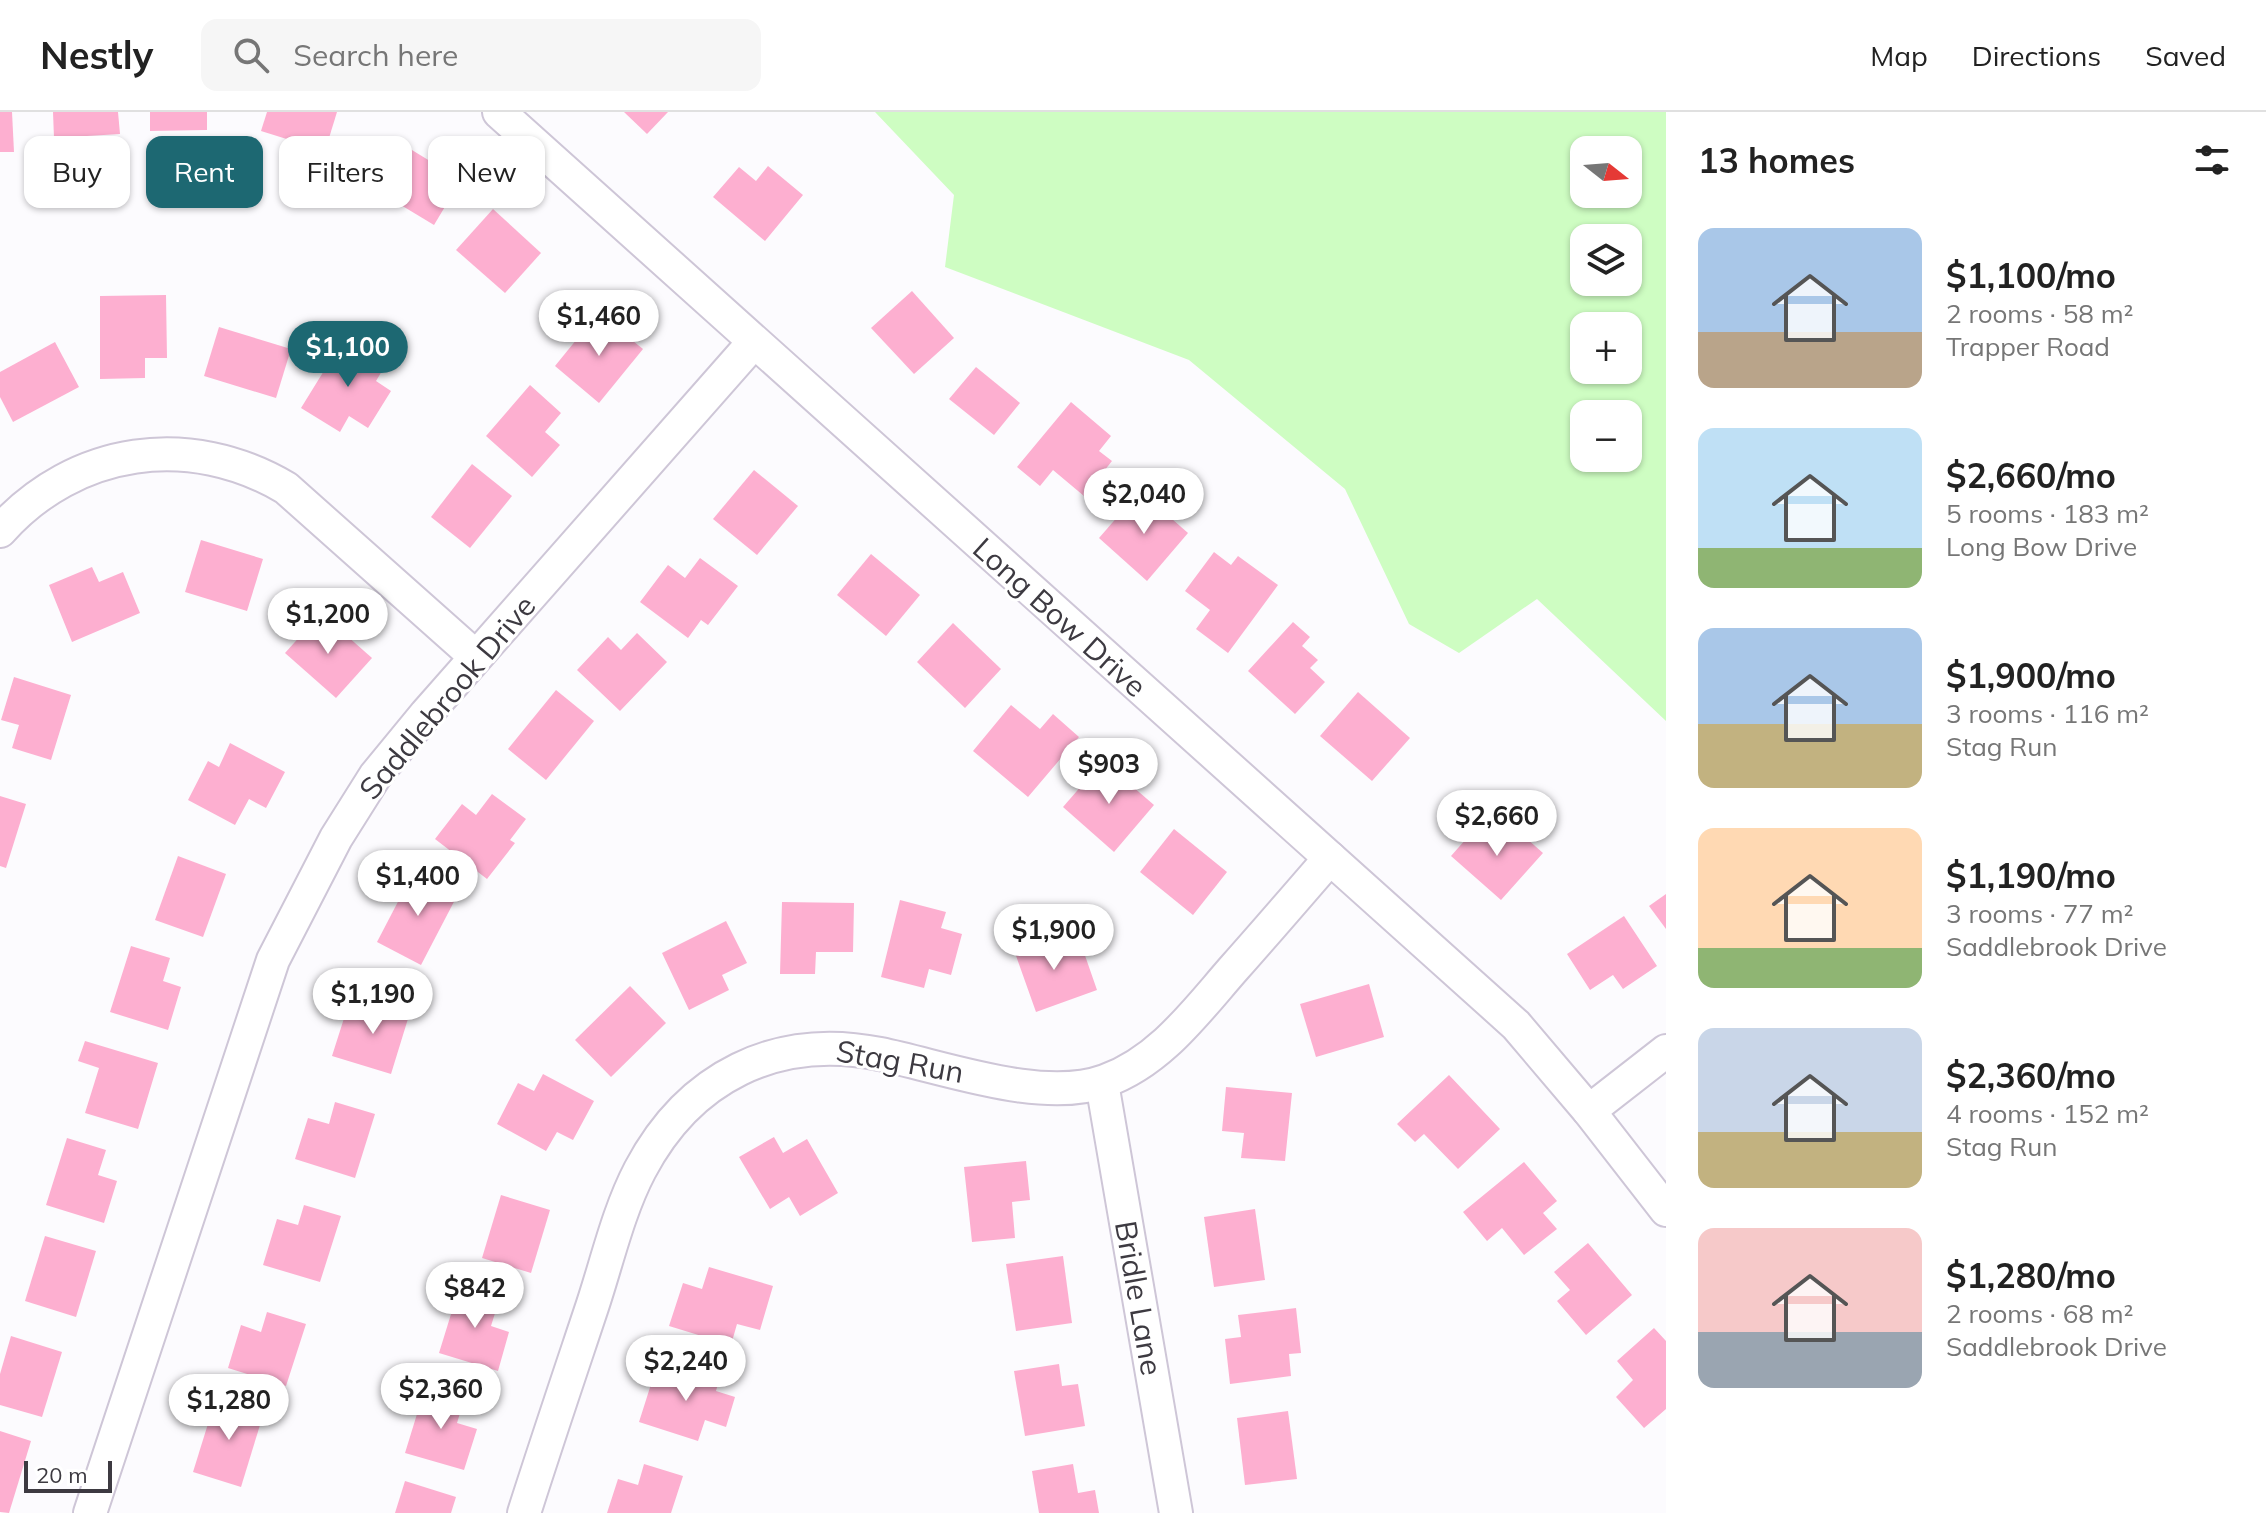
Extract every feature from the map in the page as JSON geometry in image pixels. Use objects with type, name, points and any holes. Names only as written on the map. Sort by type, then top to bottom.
[{"type":"street","name":"Long Bow Drive","points":[[499,112],[1516,1025],[1589,1111],[1666,1210]]},
{"type":"street","name":"Saddlebrook Drive","points":[[90,1513],[273,960],[308,887],[375,776],[753,343]]},
{"type":"street","points":[[0,531],[51,486],[112,459],[185,453],[228,461],[250,468],[286,488],[476,657]]},
{"type":"street","name":"Stag Run","points":[[524,1513],[638,1173],[678,1112],[707,1088],[760,1059],[817,1047],[880,1054],[1026,1086],[1059,1088],[1102,1083],[1135,1068],[1172,1039],[1330,858]]},
{"type":"street","points":[[1589,1111],[1666,1051]]},
{"type":"street","name":"Bridle Lane","points":[[1102,1083],[1176,1513]]},
{"type":"green space","points":[[875,112],[1666,112],[1666,721],[1537,599],[1459,653],[1409,624],[1345,489],[1189,360],[945,267],[954,195]]},
{"type":"building","points":[[0,112],[12,112],[14,152],[0,152]]},
{"type":"building","points":[[53,112],[118,112],[120,134],[54,136]]},
{"type":"building","points":[[150,112],[207,112],[207,130],[150,131]]},
{"type":"building","points":[[267,112],[337,112],[330,136],[279,137],[261,131]]},
{"type":"building","points":[[624,112],[668,112],[647,134]]},
{"type":"building","points":[[412,150],[428,160],[428,208],[444,208],[434,225],[406,208],[412,208]]},
{"type":"building","points":[[768,166],[803,195],[765,241],[713,197],[739,167],[756,181]]},
{"type":"building","points":[[493,209],[541,253],[505,293],[456,250]]},
{"type":"building","points":[[912,291],[954,338],[914,374],[871,328]]},
{"type":"building","points":[[166,295],[167,358],[145,358],[145,378],[100,379],[100,296]]},
{"type":"building","points":[[598,313],[643,349],[599,403],[555,366]]},
{"type":"building","points":[[219,327],[291,349],[276,398],[204,376]]},
{"type":"building","points":[[343,340],[385,366],[376,381],[391,391],[368,428],[349,416],[340,432],[301,408]]},
{"type":"building","points":[[55,342],[79,387],[13,422],[0,397],[0,372]]},
{"type":"building","points":[[976,367],[1020,403],[994,435],[949,399]]},
{"type":"building","points":[[530,385],[561,413],[545,432],[560,445],[532,477],[486,436]]},
{"type":"building","points":[[1071,402],[1111,436],[1099,451],[1112,461],[1084,496],[1053,470],[1040,486],[1017,467]]},
{"type":"building","points":[[472,464],[512,496],[470,548],[431,517]]},
{"type":"building","points":[[754,470],[798,506],[757,555],[713,519]]},
{"type":"building","points":[[1140,491],[1188,533],[1147,581],[1099,538]]},
{"type":"building","points":[[201,540],[263,559],[247,611],[185,592]]},
{"type":"building","points":[[1214,552],[1231,565],[1238,556],[1278,585],[1228,653],[1196,629],[1210,610],[1185,591]]},
{"type":"building","points":[[871,554],[920,595],[886,636],[837,595]]},
{"type":"building","points":[[700,558],[738,586],[708,625],[701,620],[688,638],[640,602],[668,565],[685,578]]},
{"type":"building","points":[[92,567],[99,582],[123,572],[140,613],[72,642],[49,585]]},
{"type":"building","points":[[321,613],[372,658],[336,698],[285,653]]},
{"type":"building","points":[[1293,622],[1310,637],[1302,646],[1318,660],[1310,668],[1325,682],[1295,714],[1248,671]]},
{"type":"building","points":[[953,623],[1001,669],[965,708],[917,662]]},
{"type":"building","points":[[637,633],[667,662],[620,711],[577,670],[608,637],[621,650]]},
{"type":"building","points":[[14,677],[71,695],[51,760],[12,748],[19,725],[1,720]]},
{"type":"building","points":[[556,690],[594,721],[546,780],[508,749]]},
{"type":"building","points":[[1358,692],[1410,738],[1372,781],[1320,736]]},
{"type":"building","points":[[1011,705],[1040,729],[1053,714],[1079,737],[1028,797],[973,751]]},
{"type":"building","points":[[230,743],[285,772],[266,808],[249,799],[235,825],[188,800],[208,761],[219,767]]},
{"type":"building","points":[[1103,761],[1154,805],[1114,852],[1063,807]]},
{"type":"building","points":[[492,794],[526,819],[510,840],[515,843],[487,879],[435,839],[462,804],[476,815]]},
{"type":"building","points":[[0,796],[26,804],[6,868],[0,866]]},
{"type":"building","points":[[1481,822],[1497,837],[1509,823],[1543,853],[1501,900],[1451,856]]},
{"type":"building","points":[[1174,829],[1227,872],[1193,915],[1140,872]]},
{"type":"building","points":[[178,856],[226,874],[203,937],[155,920]]},
{"type":"building","points":[[414,871],[458,894],[421,965],[377,942]]},
{"type":"building","points":[[1666,894],[1666,929],[1649,906]]},
{"type":"building","points":[[900,900],[946,912],[941,928],[962,934],[951,975],[929,969],[924,988],[881,977]]},
{"type":"building","points":[[782,902],[854,903],[853,952],[816,952],[815,974],[780,974]]},
{"type":"building","points":[[1624,916],[1657,966],[1623,989],[1613,975],[1590,990],[1567,954]]},
{"type":"building","points":[[726,921],[747,963],[722,975],[729,990],[689,1010],[662,953]]},
{"type":"building","points":[[1056,934],[1062,951],[1081,944],[1097,990],[1036,1012],[1014,950]]},
{"type":"building","points":[[131,946],[170,958],[163,981],[181,987],[168,1030],[110,1012]]},
{"type":"building","points":[[1369,984],[1384,1037],[1316,1057],[1300,1004]]},
{"type":"building","points":[[630,986],[666,1023],[611,1077],[575,1040]]},
{"type":"building","points":[[371,997],[411,1009],[391,1074],[332,1056],[346,1012],[365,1018]]},
{"type":"building","points":[[85,1041],[158,1063],[138,1129],[85,1113],[99,1068],[78,1061]]},
{"type":"building","points":[[543,1074],[594,1101],[573,1140],[557,1132],[546,1151],[497,1124],[518,1083],[534,1091]]},
{"type":"building","points":[[1449,1075],[1500,1129],[1458,1169],[1424,1134],[1415,1142],[1397,1124]]},
{"type":"building","points":[[1226,1087],[1292,1093],[1285,1161],[1241,1158],[1244,1133],[1222,1131]]},
{"type":"building","points":[[335,1102],[375,1114],[355,1178],[295,1159],[308,1118],[329,1124]]},
{"type":"building","points":[[774,1137],[783,1153],[807,1139],[838,1193],[800,1216],[789,1197],[770,1209],[739,1157]]},
{"type":"building","points":[[67,1138],[106,1150],[98,1175],[117,1181],[104,1223],[46,1205]]},
{"type":"building","points":[[1026,1161],[1030,1200],[1012,1202],[1015,1238],[972,1242],[964,1167]]},
{"type":"building","points":[[1524,1162],[1557,1201],[1543,1213],[1557,1229],[1524,1255],[1502,1228],[1487,1241],[1463,1212]]},
{"type":"building","points":[[501,1195],[550,1210],[531,1273],[482,1258]]},
{"type":"building","points":[[304,1205],[341,1216],[320,1282],[263,1265],[277,1219],[298,1225]]},
{"type":"building","points":[[1255,1209],[1265,1280],[1214,1287],[1204,1217]]},
{"type":"building","points":[[45,1236],[96,1251],[76,1317],[25,1301]]},
{"type":"building","points":[[1588,1243],[1632,1295],[1586,1335],[1557,1301],[1570,1290],[1554,1272]]},
{"type":"building","points":[[1063,1256],[1072,1323],[1016,1331],[1006,1264]]},
{"type":"building","points":[[709,1267],[773,1286],[760,1330],[737,1324],[731,1345],[669,1326],[683,1283],[702,1289]]},
{"type":"building","points":[[460,1285],[500,1297],[491,1326],[509,1332],[498,1371],[439,1353]]},
{"type":"building","points":[[1296,1308],[1301,1353],[1289,1354],[1291,1376],[1230,1384],[1225,1339],[1241,1337],[1238,1315]]},
{"type":"building","points":[[267,1312],[306,1324],[286,1386],[228,1368],[241,1325],[261,1332]]},
{"type":"building","points":[[1654,1328],[1666,1341],[1666,1409],[1644,1428],[1616,1397],[1633,1380],[1617,1361]]},
{"type":"building","points":[[11,1336],[62,1352],[42,1417],[0,1405],[0,1374]]},
{"type":"building","points":[[675,1363],[720,1377],[716,1391],[735,1397],[726,1427],[705,1420],[698,1441],[639,1422],[653,1378],[669,1383]]},
{"type":"building","points":[[1059,1364],[1062,1386],[1078,1384],[1085,1426],[1025,1436],[1014,1371]]},
{"type":"building","points":[[425,1388],[464,1400],[457,1423],[477,1429],[464,1470],[405,1453]]},
{"type":"building","points":[[216,1398],[264,1412],[241,1487],[193,1472]]},
{"type":"building","points":[[1288,1411],[1297,1479],[1245,1485],[1237,1418]]},
{"type":"building","points":[[0,1431],[31,1441],[9,1513],[0,1512]]},
{"type":"building","points":[[644,1464],[683,1476],[671,1513],[607,1513],[618,1479],[638,1485]]},
{"type":"building","points":[[1073,1464],[1078,1493],[1095,1490],[1099,1513],[1039,1513],[1032,1471]]},
{"type":"building","points":[[405,1481],[456,1497],[451,1513],[395,1513]]}]
